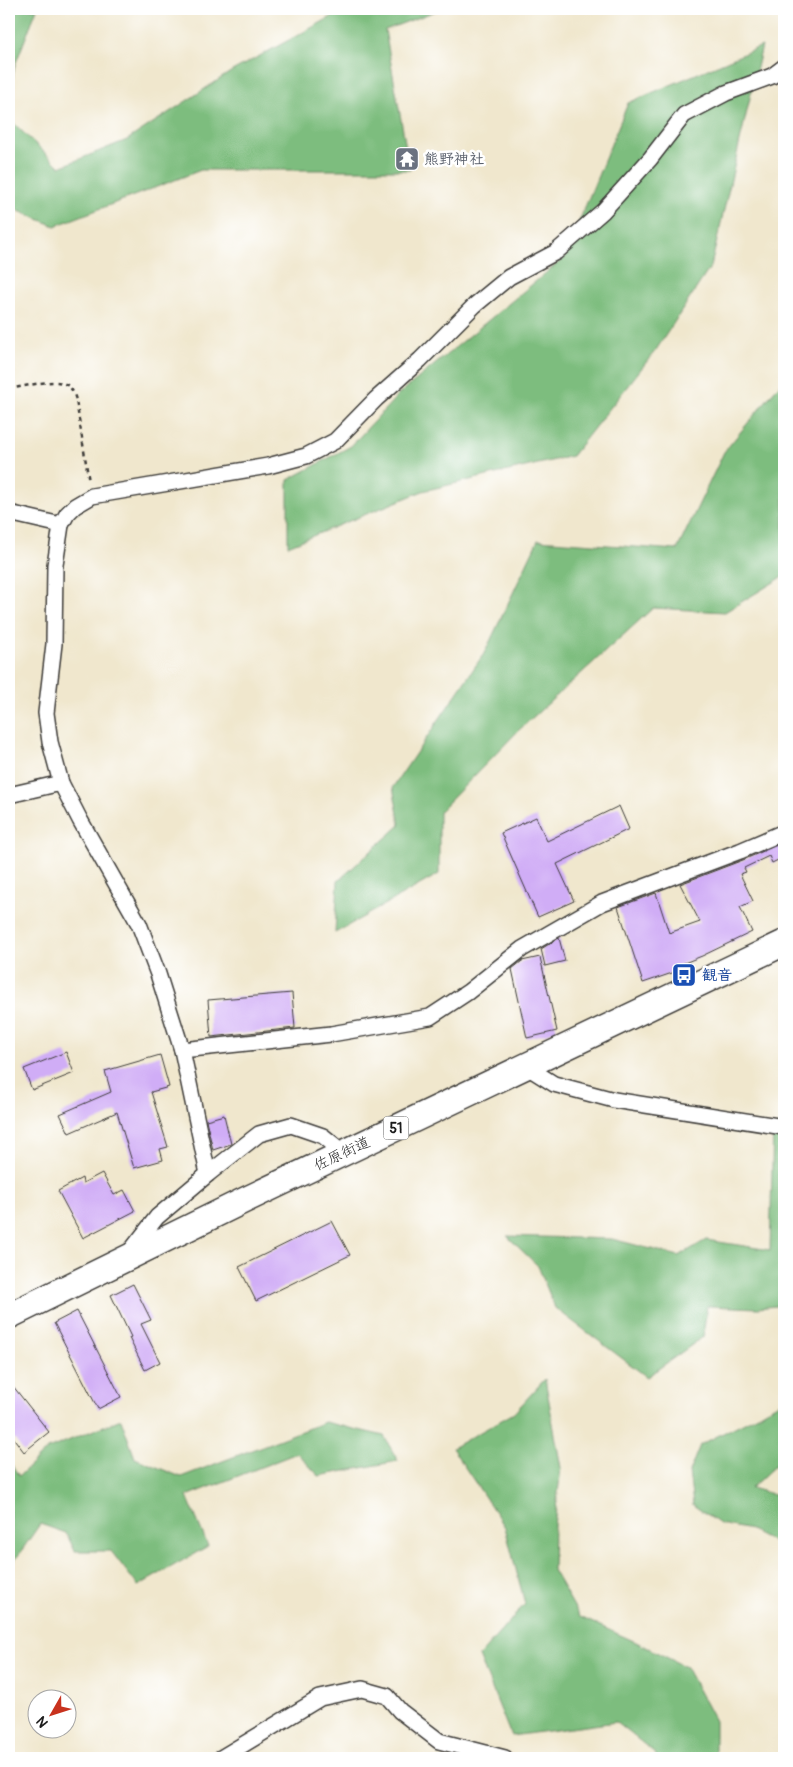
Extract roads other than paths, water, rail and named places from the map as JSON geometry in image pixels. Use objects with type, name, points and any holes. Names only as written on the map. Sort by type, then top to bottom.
[{"type":"highway","name":"佐原街道","points":[[9,1316],[344,1153],[784,943]]},
{"type":"street","points":[[208,1174],[182,1050],[158,974],[139,924],[61,783],[50,742],[46,712],[54,644],[55,565],[61,525],[67,514],[75,506],[92,496],[268,466],[306,456],[336,441],[376,399],[420,360],[475,305],[509,276],[556,252],[603,211],[650,159],[684,115],[726,93],[772,76],[784,67]]},
{"type":"street","points":[[9,513],[61,525]]},
{"type":"street","points":[[9,795],[61,783]]},
{"type":"street","points":[[182,1050],[331,1034],[430,1017],[468,992],[522,949],[602,903],[740,851],[784,832]]},
{"type":"street","points":[[527,1067],[554,1084],[614,1100],[784,1127]]},
{"type":"street","points":[[124,1259],[157,1217],[259,1134],[291,1125],[323,1136],[344,1153]]},
{"type":"street","points":[[220,1758],[320,1698],[362,1689],[387,1696],[400,1710],[439,1740],[505,1758]]},
{"type":"place","name":"熊野神社","points":[[407,159]]},
{"type":"place","name":"観音","points":[[684,975]]}]
